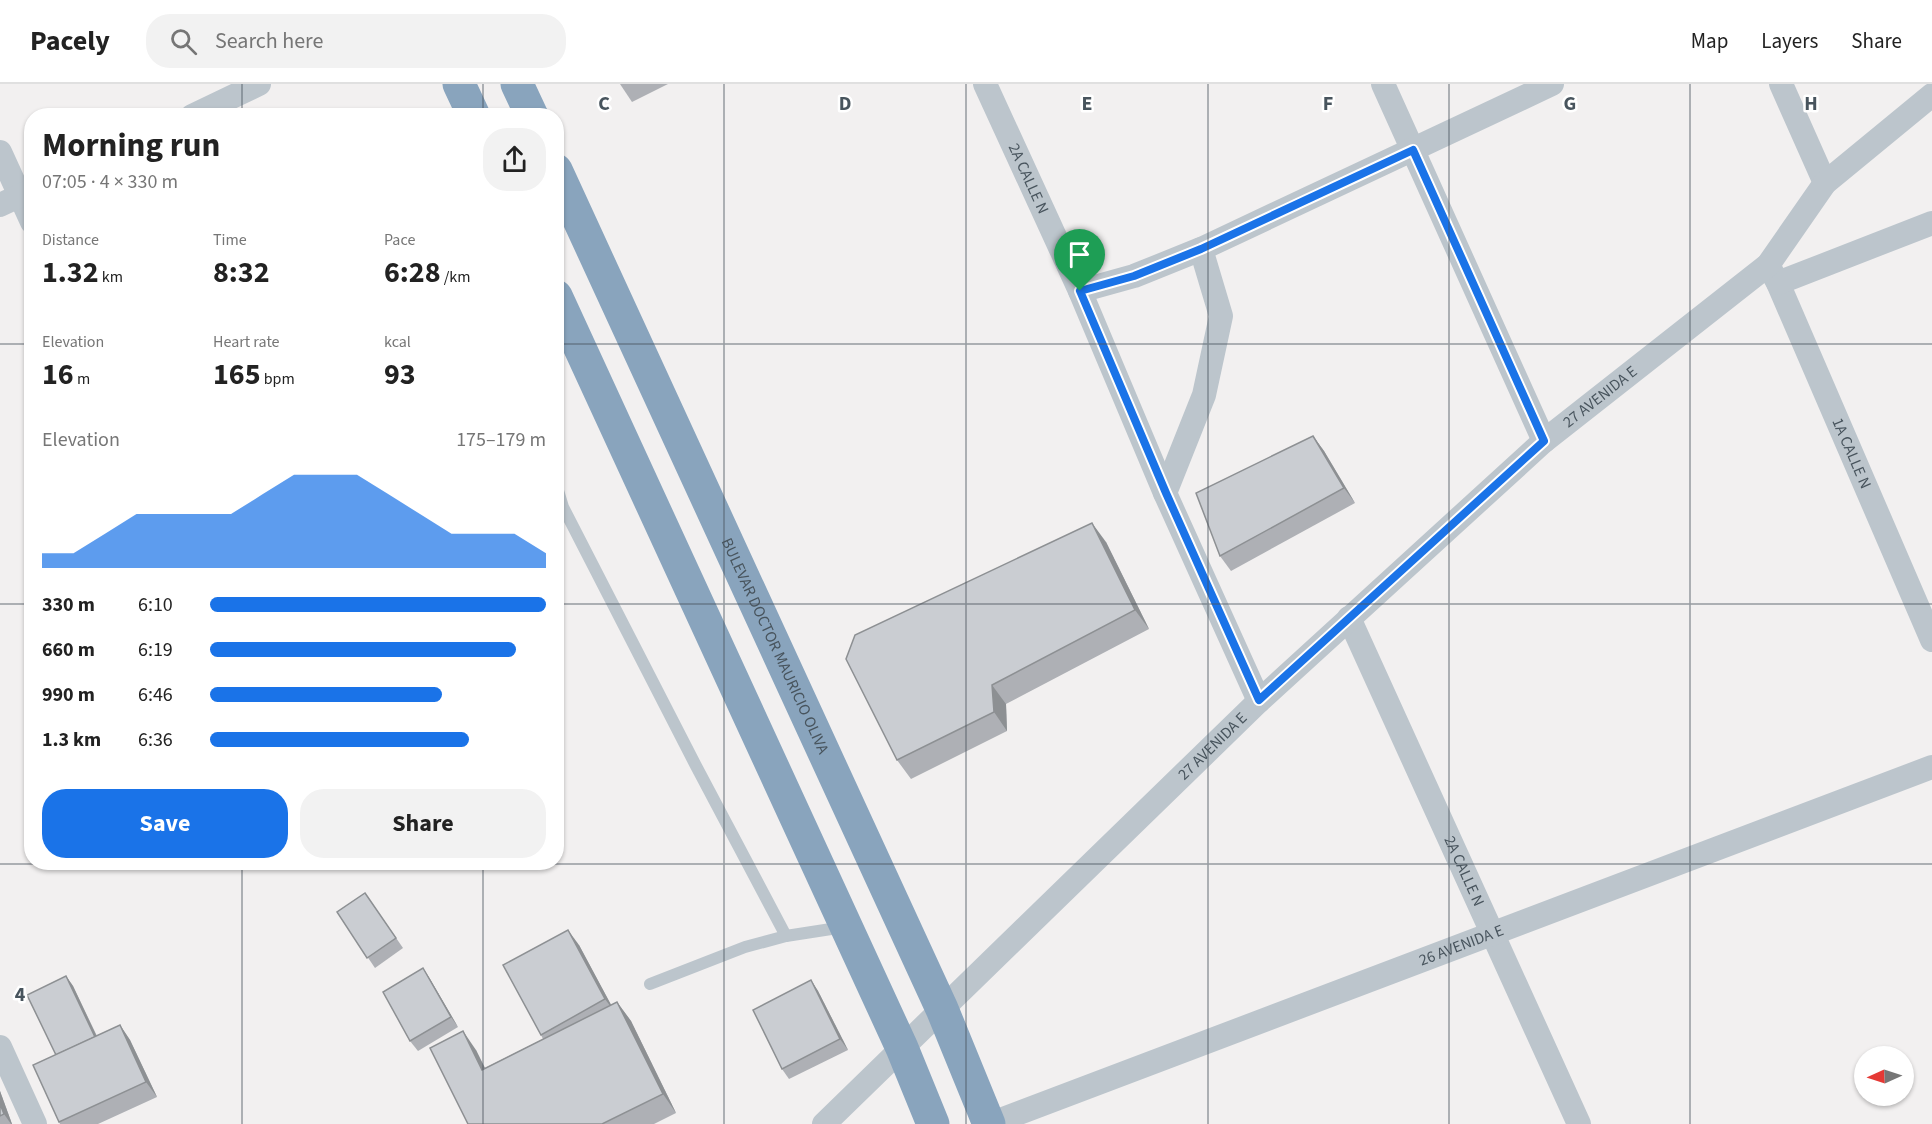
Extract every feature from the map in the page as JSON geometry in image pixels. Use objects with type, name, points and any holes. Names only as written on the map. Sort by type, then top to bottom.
[{"type":"highway","points":[[459,84],[470,108]]},
{"type":"highway","points":[[517,84],[528,108]]},
{"type":"highway","name":"BULEVAR DOCTOR MAURICIO OLIVA","points":[[564,187],[942,1009],[989,1124]]},
{"type":"highway","points":[[564,319],[902,1048],[933,1124]]},
{"type":"street","points":[[209,108],[259,84]]},
{"type":"street","name":"2A CALLE N","points":[[985,84],[1080,291],[1166,493],[1259,700]]},
{"type":"street","points":[[1383,84],[1544,441]]},
{"type":"street","points":[[1080,291],[1134,276],[1201,249],[1552,84]]},
{"type":"street","points":[[1781,84],[1825,183]]},
{"type":"street","points":[[1773,274],[1825,183],[1932,95]]},
{"type":"street","points":[[0,152],[17,197]]},
{"type":"street","name":"27 AVENIDA E","points":[[824,1124],[1259,700],[1544,441],[1773,274],[1932,223]]},
{"type":"street","points":[[1166,493],[1204,395],[1221,316],[1201,249]]},
{"type":"street","name":"1A CALLE N","points":[[1773,274],[1932,640]]},
{"type":"street","name":"2A CALLE N","points":[[1349,618],[1579,1124]]},
{"type":"street","name":"26 AVENIDA E","points":[[989,1124],[1932,767]]},
{"type":"street","points":[[0,1047],[35,1124]]},
{"type":"lane","points":[[564,509],[786,936]]},
{"type":"lane","points":[[650,984],[745,947],[786,936],[846,927]]},
{"type":"building","points":[[1313,436],[1344,488],[1220,556],[1196,493]]},
{"type":"building","points":[[1092,523],[1135,610],[992,685],[994,712],[897,760],[846,659],[855,635]]},
{"type":"building","points":[[365,893],[396,938],[367,958],[337,912]]},
{"type":"building","points":[[568,930],[605,999],[541,1035],[503,965]]},
{"type":"building","points":[[423,968],[451,1017],[410,1041],[383,992]]},
{"type":"building","points":[[66,976],[95,1037],[56,1055],[27,995]]},
{"type":"building","points":[[811,980],[840,1039],[782,1069],[753,1010]]},
{"type":"building","points":[[617,1002],[663,1094],[602,1124],[468,1124],[430,1048],[463,1031],[482,1070]]},
{"type":"building","points":[[120,1025],[146,1082],[59,1122],[33,1065]]},
{"type":"building","points":[[0,1104],[4,1114],[0,1116]]},
{"type":"route","points":[[1413,150],[1544,441],[1259,700],[1166,493],[1080,291],[1134,276],[1201,249],[1413,150]]}]
